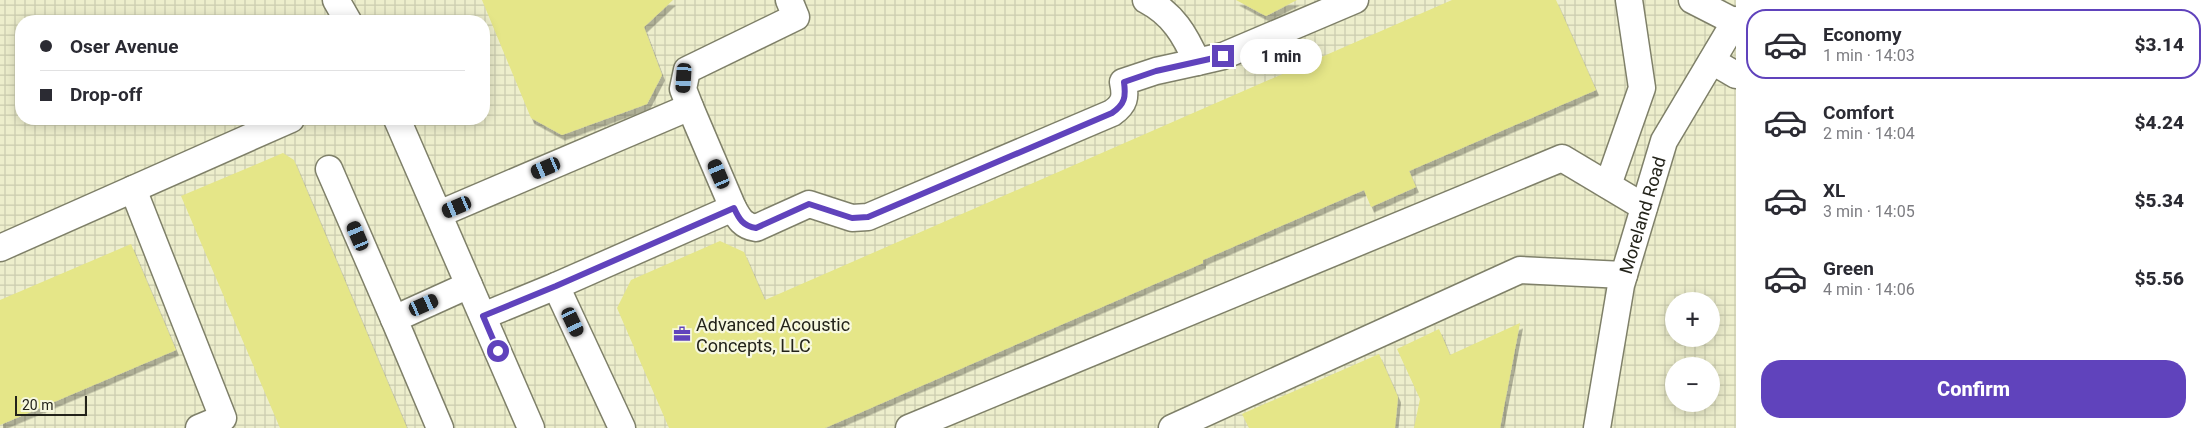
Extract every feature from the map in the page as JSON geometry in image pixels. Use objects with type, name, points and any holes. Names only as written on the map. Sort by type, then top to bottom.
[{"type":"street","points":[[789,0],[796,17],[687,70],[683,89],[734,208],[741,222],[748,227],[756,228],[809,204],[852,218],[868,217],[1112,113],[1121,107],[1126,97],[1124,82],[1156,71],[1223,56],[1355,0]]},
{"type":"street","points":[[1146,0],[1172,18],[1185,36],[1196,62]]},
{"type":"street","points":[[1608,185],[1642,88],[1629,0]]},
{"type":"street","points":[[1692,0],[1735,21]]},
{"type":"street","name":"Moreland Road","points":[[1597,428],[1624,275],[1664,141],[1735,21]]},
{"type":"street","points":[[1712,61],[1736,75]]},
{"type":"street","points":[[439,214],[690,107]]},
{"type":"street","points":[[0,248],[277,125]]},
{"type":"street","points":[[400,125],[531,428]]},
{"type":"street","points":[[909,428],[1562,158],[1644,207]]},
{"type":"street","points":[[329,169],[440,428]]},
{"type":"street","points":[[133,189],[223,418],[199,428]]},
{"type":"street","points":[[483,316],[734,208]]},
{"type":"street","points":[[1172,428],[1520,270],[1624,275]]},
{"type":"street","points":[[394,319],[469,285]]},
{"type":"street","points":[[556,286],[622,428]]},
{"type":"shaded area","points":[[0,0],[1736,0],[1736,428],[0,428]]},
{"type":"building","points":[[482,0],[673,0],[644,27],[662,75],[647,104],[562,135],[531,118],[490,19],[490,15],[488,15]]},
{"type":"building","points":[[1236,0],[1297,0],[1266,16]]},
{"type":"building","points":[[1452,0],[1556,0],[1596,90],[1409,171],[1416,187],[1371,207],[1364,190],[1203,260],[1203,263],[825,428],[669,428],[617,308],[631,280],[720,241],[744,252],[765,300]]},
{"type":"building","points":[[283,153],[294,160],[407,428],[280,428],[181,196]]},
{"type":"building","points":[[131,244],[176,350],[0,425],[0,300]]},
{"type":"building","points":[[1520,323],[1500,428],[1414,428],[1420,399],[1397,349],[1439,329],[1450,355]]},
{"type":"building","points":[[1379,354],[1398,397],[1395,428],[1249,428],[1242,414]]},
{"type":"place","name":"Advanced Acoustic Concepts, LLC","points":[[682,334]]},
{"type":"route","points":[[498,351],[483,316],[734,208],[741,222],[748,227],[756,228],[809,204],[852,218],[868,217],[1112,113],[1121,107],[1126,97],[1124,82],[1156,71],[1223,56]]}]
